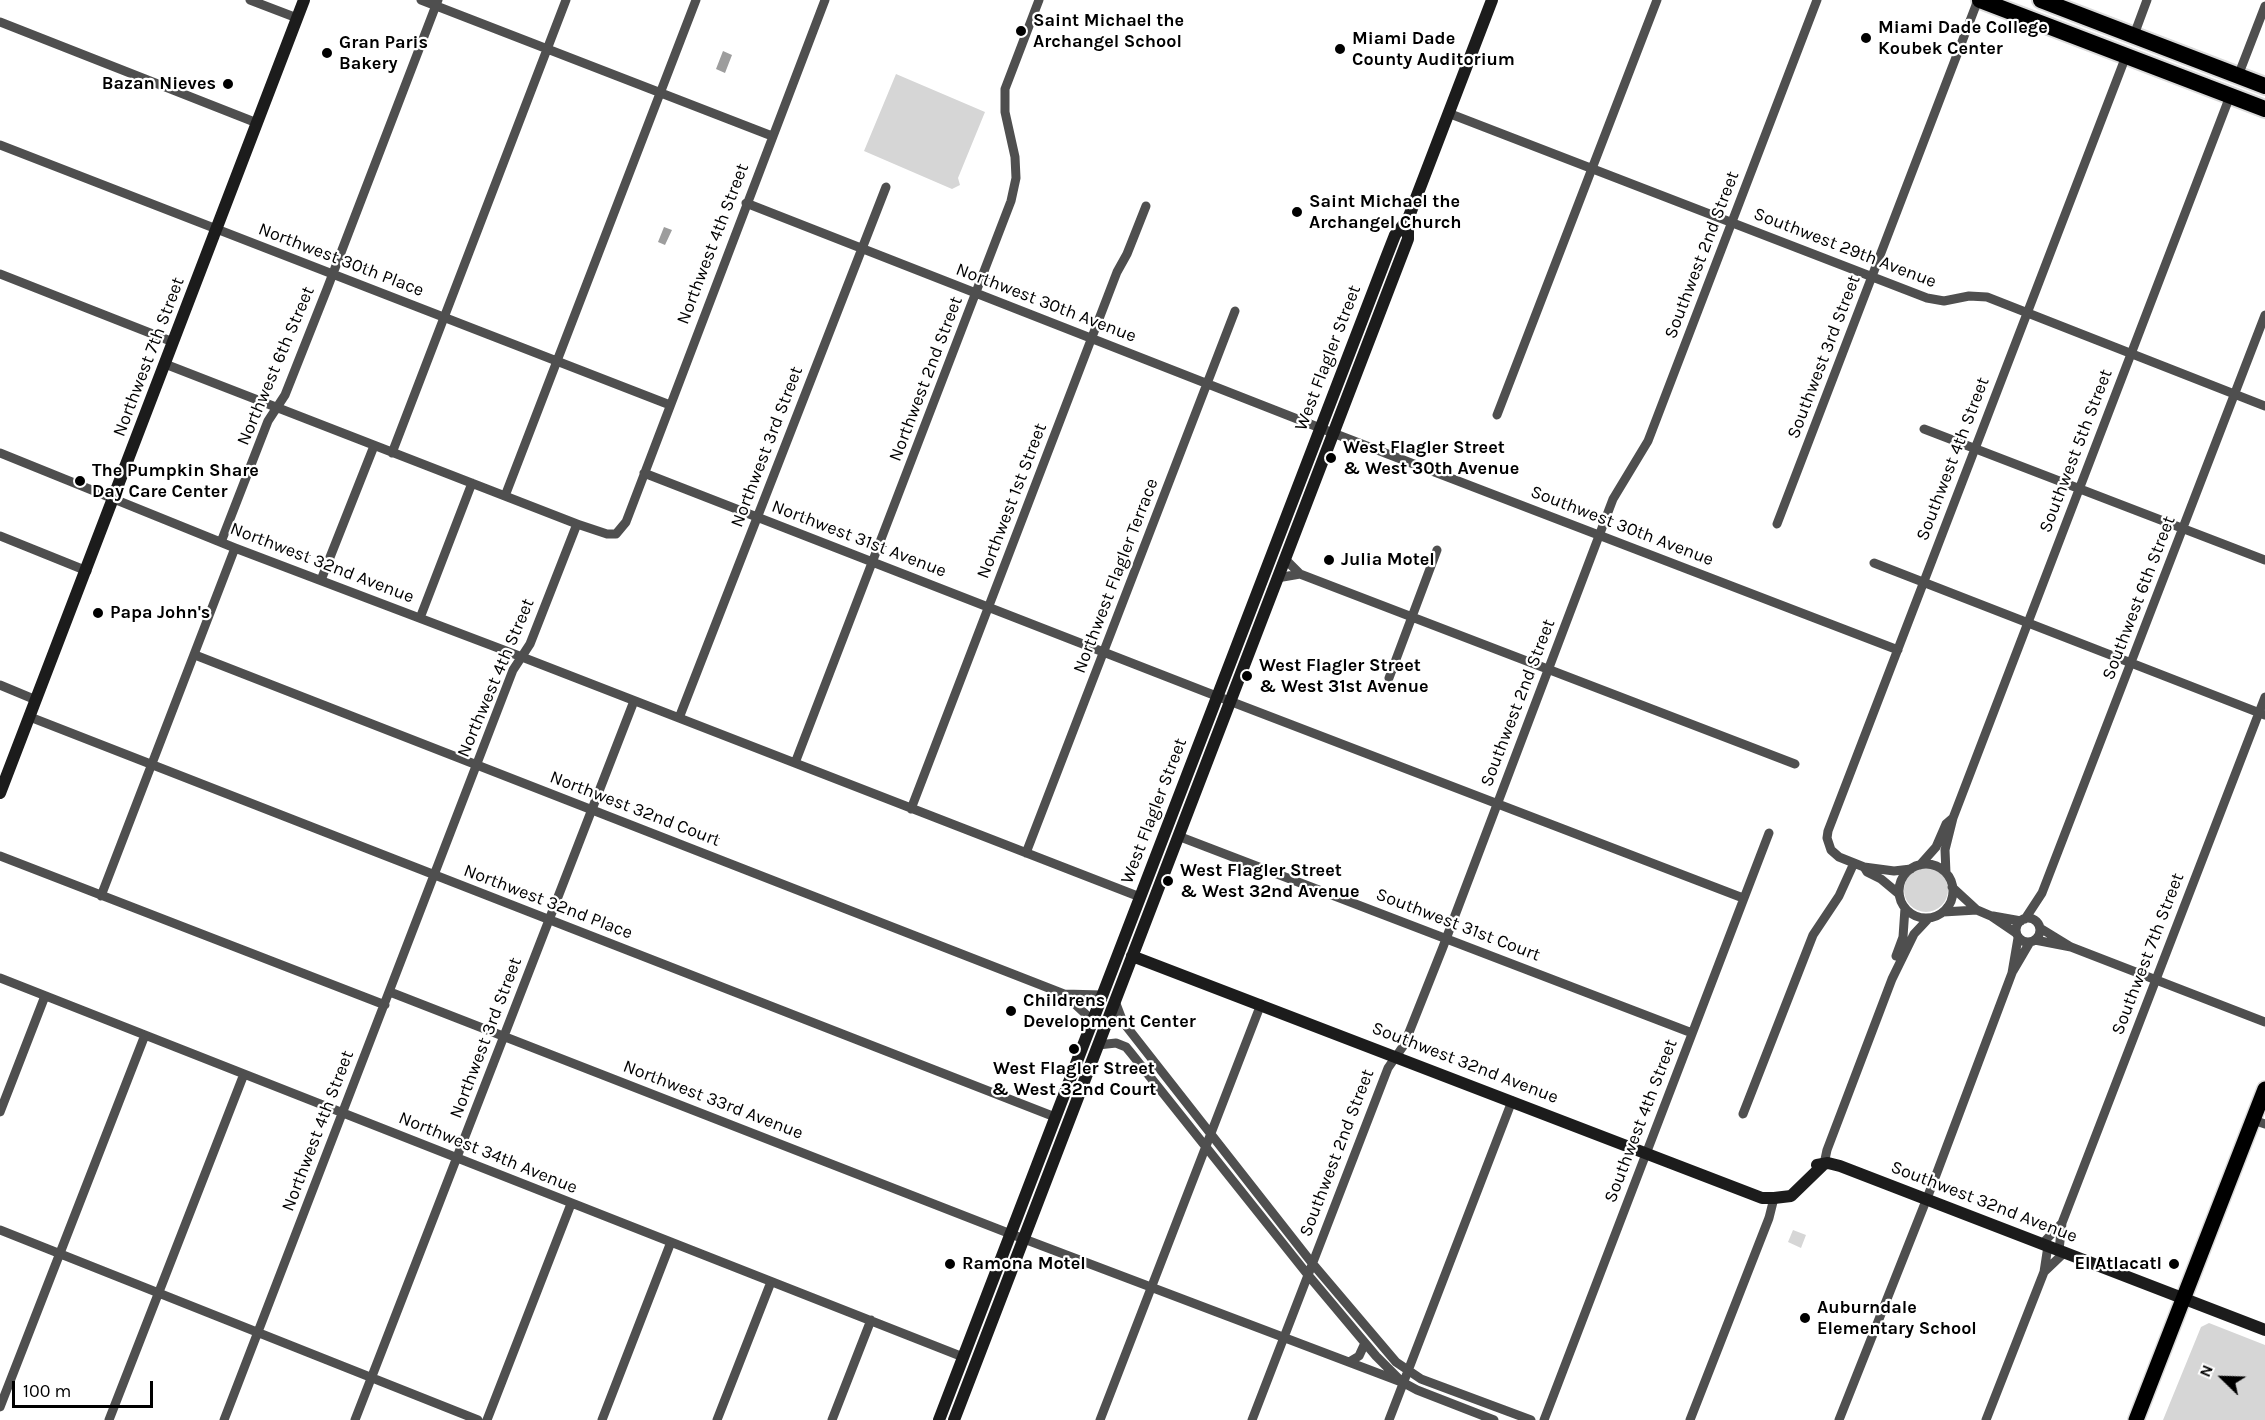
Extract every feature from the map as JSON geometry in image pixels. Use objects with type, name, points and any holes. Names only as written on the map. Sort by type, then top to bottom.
[{"type":"highway","points":[[1979,0],[2265,109]]},
{"type":"highway","points":[[2040,0],[2265,86]]},
{"type":"highway","points":[[2104,47],[2120,48],[2129,42],[2133,35]]},
{"type":"highway","points":[[2211,88],[2224,88],[2238,76]]},
{"type":"main road","name":"Northwest 7th Street","points":[[0,793],[304,0]]},
{"type":"main road","name":"West Flagler Street","points":[[939,1420],[1395,235],[1408,219],[1492,0]]},
{"type":"main road","name":"West Flagler Street","points":[[954,1420],[1407,239],[1408,219]]},
{"type":"main road","points":[[1371,297],[1375,310],[1374,324]]},
{"type":"main road","points":[[1140,897],[1156,892]]},
{"type":"main road","points":[[1113,966],[1132,956]]},
{"type":"main road","name":"Southwest 32nd Avenue","points":[[1132,956],[1760,1197],[1779,1197]]},
{"type":"main road","points":[[2136,1420],[2183,1298],[2259,1122],[2265,1089]]},
{"type":"main road","points":[[1779,1197],[1791,1196],[1824,1164]]},
{"type":"main road","name":"Southwest 32nd Avenue","points":[[1824,1164],[1840,1166],[2265,1330]]},
{"type":"street","points":[[250,0],[297,18]]},
{"type":"street","points":[[421,0],[436,3],[548,50],[772,136]]},
{"type":"street","points":[[392,453],[566,0]]},
{"type":"street","points":[[505,496],[696,0]]},
{"type":"street","name":"Northwest 4th Street","points":[[224,1420],[513,670],[530,644],[577,524],[607,534],[620,531],[626,522],[825,0]]},
{"type":"street","name":"Northwest 2nd Street","points":[[795,763],[1014,190],[1015,157],[1005,112],[1005,89],[1039,0]]},
{"type":"street","points":[[1497,415],[1657,0]]},
{"type":"street","name":"Southwest 2nd Street","points":[[1252,1420],[1388,1068],[1404,1045],[1618,488],[1648,441],[1817,0]]},
{"type":"street","name":"Southwest 3rd Street","points":[[1777,524],[1979,0]]},
{"type":"street","points":[[2133,35],[2147,0]]},
{"type":"street","name":"Northwest 6th Street","points":[[221,542],[268,421],[285,395],[436,3]]},
{"type":"street","points":[[2238,76],[2265,6]]},
{"type":"street","points":[[0,22],[257,123]]},
{"type":"street","name":"Southwest 4th Street","points":[[1859,865],[1839,857],[1831,850],[1827,838],[1828,831],[2126,56]]},
{"type":"street","name":"Southwest 5th Street","points":[[1946,873],[1945,850],[1953,818],[2230,96]]},
{"type":"street","name":"Southwest 29th Avenue","points":[[1449,113],[1935,300],[1952,301],[1969,296],[1982,296],[2265,406]]},
{"type":"street","name":"Northwest 30th Place","points":[[0,145],[670,405]]},
{"type":"street","name":"Northwest 3rd Street","points":[[679,718],[886,187]]},
{"type":"street","name":"Northwest 30th Avenue","points":[[746,203],[1333,433]]},
{"type":"street","name":"Northwest 1st Street","points":[[910,809],[1117,272],[1127,254],[1146,206]]},
{"type":"street","points":[[0,274],[173,342]]},
{"type":"street","name":"Northwest Flagler Terrace","points":[[1026,853],[1235,311]]},
{"type":"street","name":"Southwest 6th Street","points":[[2023,920],[2042,893],[2265,315]]},
{"type":"street","points":[[165,364],[577,524]]},
{"type":"street","points":[[1924,429],[2265,560]]},
{"type":"street","name":"Southwest 30th Avenue","points":[[1333,433],[1898,650]]},
{"type":"street","points":[[321,580],[374,446]]},
{"type":"street","name":"Northwest 32nd Avenue","points":[[0,453],[235,548],[679,718]]},
{"type":"street","name":"Northwest 31st Avenue","points":[[644,472],[1743,898]]},
{"type":"street","points":[[420,618],[472,483]]},
{"type":"street","points":[[0,537],[87,571]]},
{"type":"street","points":[[101,896],[235,548]]},
{"type":"street","points":[[1389,678],[1437,550]]},
{"type":"street","points":[[1285,559],[1300,574],[1794,764]]},
{"type":"street","points":[[1874,563],[2262,714]]},
{"type":"street","points":[[1278,578],[1300,574]]},
{"type":"street","name":"Northwest 32nd Court","points":[[195,655],[1064,994],[1102,995]]},
{"type":"street","points":[[0,685],[36,700]]},
{"type":"street","name":"Southwest 7th Street","points":[[1986,1420],[2156,980],[2262,714],[2265,697]]},
{"type":"street","name":"Northwest 3rd Street","points":[[355,1420],[634,700]]},
{"type":"street","name":"Northwest 32nd Place","points":[[30,717],[1055,1117]]},
{"type":"street","points":[[679,718],[1140,897]]},
{"type":"street","name":"Southwest 5th Street","points":[[1915,867],[1936,847],[1946,824],[1953,818]]},
{"type":"street","name":"Southwest 4th Street","points":[[1544,1420],[1769,833]]},
{"type":"street","name":"Southwest 31st Court","points":[[1178,836],[1692,1033]]},
{"type":"street","points":[[0,856],[385,1005]]},
{"type":"street","points":[[1859,865],[1894,871],[1933,865],[1946,873],[1952,887],[1977,910],[1991,916],[2024,942],[2033,941],[2071,947],[2265,1022]]},
{"type":"street","points":[[1859,865],[1899,894],[1905,908],[1903,937],[1892,968],[1892,979]]},
{"type":"street","points":[[1743,1114],[1813,935],[1859,865]]},
{"type":"street","points":[[1899,894],[1900,882],[1915,867]]},
{"type":"street","points":[[1942,912],[1950,902],[1952,887]]},
{"type":"street","name":"Southwest 6th Street","points":[[2039,925],[2042,893]]},
{"type":"street","points":[[1905,908],[1915,916],[1929,918]]},
{"type":"street","points":[[1824,1164],[1827,1150],[1892,979],[1914,934],[1929,918],[1942,912],[1977,910]]},
{"type":"street","points":[[1991,916],[2032,919],[2071,947]]},
{"type":"street","points":[[2012,973],[2016,926],[2023,920]]},
{"type":"street","points":[[1839,1420],[2012,973],[2039,935],[2039,925]]},
{"type":"street","name":"Northwest 34th Avenue","points":[[0,978],[963,1357]]},
{"type":"street","name":"Northwest 33rd Avenue","points":[[390,992],[1011,1234],[1404,1383]]},
{"type":"street","name":"Northwest 32nd Court","points":[[1064,994],[1092,1020]]},
{"type":"street","points":[[0,1112],[45,996]]},
{"type":"street","points":[[1115,1001],[1125,1025],[1312,1263],[1389,1354],[1421,1379],[1531,1420]]},
{"type":"street","points":[[1100,1420],[1261,1004]]},
{"type":"street","points":[[0,1407],[145,1035]]},
{"type":"street","points":[[1098,1045],[1116,1042],[1126,1047],[1308,1275],[1388,1370],[1417,1390],[1494,1420]]},
{"type":"street","points":[[109,1420],[244,1074]]},
{"type":"street","points":[[1389,1420],[1512,1101]]},
{"type":"street","points":[[1690,1420],[1779,1197]]},
{"type":"street","points":[[487,1420],[571,1204]]},
{"type":"street","name":"Southwest 7th Street","points":[[2044,1272],[2062,1223]]},
{"type":"street","points":[[0,1230],[478,1420]]},
{"type":"street","points":[[602,1420],[671,1242]]},
{"type":"street","points":[[717,1420],[771,1282]]},
{"type":"street","points":[[832,1420],[871,1320]]},
{"type":"street","points":[[1349,1362],[1359,1356],[1365,1343]]},
{"type":"shaded area","points":[[723,51],[732,55],[725,73],[716,69]]},
{"type":"shaded area","points":[[896,74],[985,112],[958,178],[960,185],[952,189],[864,151]]},
{"type":"shaded area","points":[[664,227],[672,230],[665,245],[658,242]]},
{"type":"shaded area","points":[[1926,868],[1941,875],[1948,890],[1941,905],[1926,912],[1911,905],[1904,890],[1911,875]]},
{"type":"shaded area","points":[[1793,1230],[1806,1235],[1801,1248],[1788,1242]]},
{"type":"shaded area","points":[[2209,1323],[2265,1345],[2265,1420],[2163,1420],[2201,1327]]},
{"type":"place","name":"Saint Michael the Archangel School","points":[[1021,31]]},
{"type":"place","name":"Miami Dade College Koubek Center","points":[[1866,38]]},
{"type":"place","name":"Miami Dade County Auditorium","points":[[1340,49]]},
{"type":"place","name":"Gran Paris Bakery","points":[[327,53]]},
{"type":"place","name":"Bazan Nieves","points":[[228,84]]},
{"type":"place","name":"Saint Michael the Archangel Church","points":[[1297,212]]},
{"type":"place","name":"West Flagler Street & West 30th Avenue","points":[[1331,458]]},
{"type":"place","name":"The Pumpkin Share Day Care Center","points":[[80,481]]},
{"type":"place","name":"Julia Motel","points":[[1329,560]]},
{"type":"place","name":"Papa John's","points":[[98,613]]},
{"type":"place","name":"West Flagler Street & West 31st Avenue","points":[[1247,676]]},
{"type":"place","name":"West Flagler Street & West 32nd Avenue","points":[[1168,881]]},
{"type":"place","name":"Childrens Development Center","points":[[1011,1011]]},
{"type":"place","name":"West Flagler Street & West 32nd Court","points":[[1074,1049]]},
{"type":"place","name":"Ramona Motel","points":[[950,1264]]},
{"type":"place","name":"El Atlacatl","points":[[2174,1264]]},
{"type":"place","name":"Auburndale Elementary School","points":[[1805,1318]]}]
